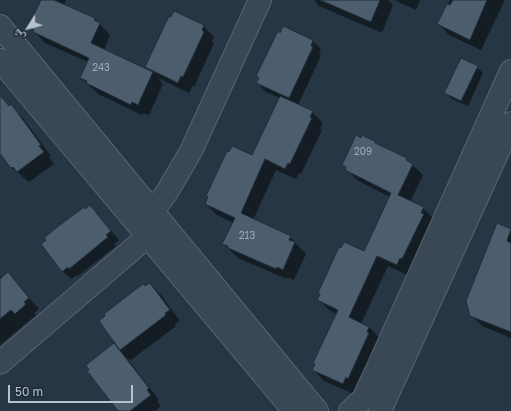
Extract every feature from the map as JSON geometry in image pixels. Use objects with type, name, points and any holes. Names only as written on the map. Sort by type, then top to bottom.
[{"type":"street","points":[[153,211],[167,192],[191,151],[260,0]]},
{"type":"street","points":[[0,26],[34,83],[148,236],[312,410]]},
{"type":"street","points":[[0,60],[34,83],[153,211],[312,410]]},
{"type":"street","points":[[380,411],[387,371],[511,71]]},
{"type":"street","points":[[350,411],[363,399],[387,371],[511,123]]},
{"type":"street","points":[[0,363],[148,236]]},
{"type":"building","points":[[41,0],[54,0],[95,18],[94,20],[100,23],[91,43],[153,72],[138,105],[132,102],[131,105],[86,83],[87,81],[80,78],[89,58],[33,32],[34,30],[28,27]]},
{"type":"building","points":[[320,0],[380,0],[371,22]]},
{"type":"building","points":[[453,0],[487,0],[470,40],[437,24],[447,4],[450,5]]},
{"type":"building","points":[[174,11],[204,25],[202,30],[204,32],[183,77],[181,76],[178,83],[145,67],[169,16],[171,17]]},
{"type":"building","points":[[283,26],[313,40],[311,46],[313,47],[289,98],[256,83],[259,78],[256,76],[278,31],[280,33]]},
{"type":"building","points":[[461,58],[478,66],[461,101],[444,93]]},
{"type":"building","points":[[0,95],[9,106],[11,104],[41,145],[39,146],[44,152],[17,172],[13,167],[11,168],[0,154]]},
{"type":"building","points":[[280,96],[313,111],[310,117],[312,118],[290,164],[288,163],[285,169],[265,159],[241,213],[291,236],[289,240],[295,242],[283,270],[277,267],[276,269],[222,244],[235,218],[205,204],[208,197],[206,196],[227,151],[229,152],[232,146],[252,155]]},
{"type":"building","points":[[356,135],[361,138],[362,135],[376,142],[375,143],[407,158],[406,160],[413,164],[398,195],[424,207],[421,213],[424,214],[402,259],[400,258],[397,265],[377,256],[349,317],[369,327],[367,332],[369,333],[348,379],[346,377],[343,384],[312,370],[315,364],[313,363],[338,310],[317,300],[320,294],[318,293],[339,247],[341,248],[344,242],[364,251],[391,193],[345,170],[346,167],[342,165]]},
{"type":"building","points":[[90,205],[111,231],[106,235],[108,237],[69,269],[68,267],[62,272],[41,244],[46,240],[44,238],[56,228],[84,207],[85,209]]},
{"type":"building","points":[[497,223],[511,229],[507,241],[511,243],[511,332],[470,316],[466,301]]},
{"type":"building","points":[[8,272],[29,298],[24,302],[26,304],[15,314],[11,310],[0,319],[0,279]]},
{"type":"building","points":[[150,283],[170,310],[165,313],[166,315],[120,350],[99,321],[105,316],[104,314],[143,284],[145,286]]},
{"type":"building","points":[[114,343],[149,388],[147,390],[151,395],[130,411],[118,411],[87,371],[89,370],[86,365]]}]
